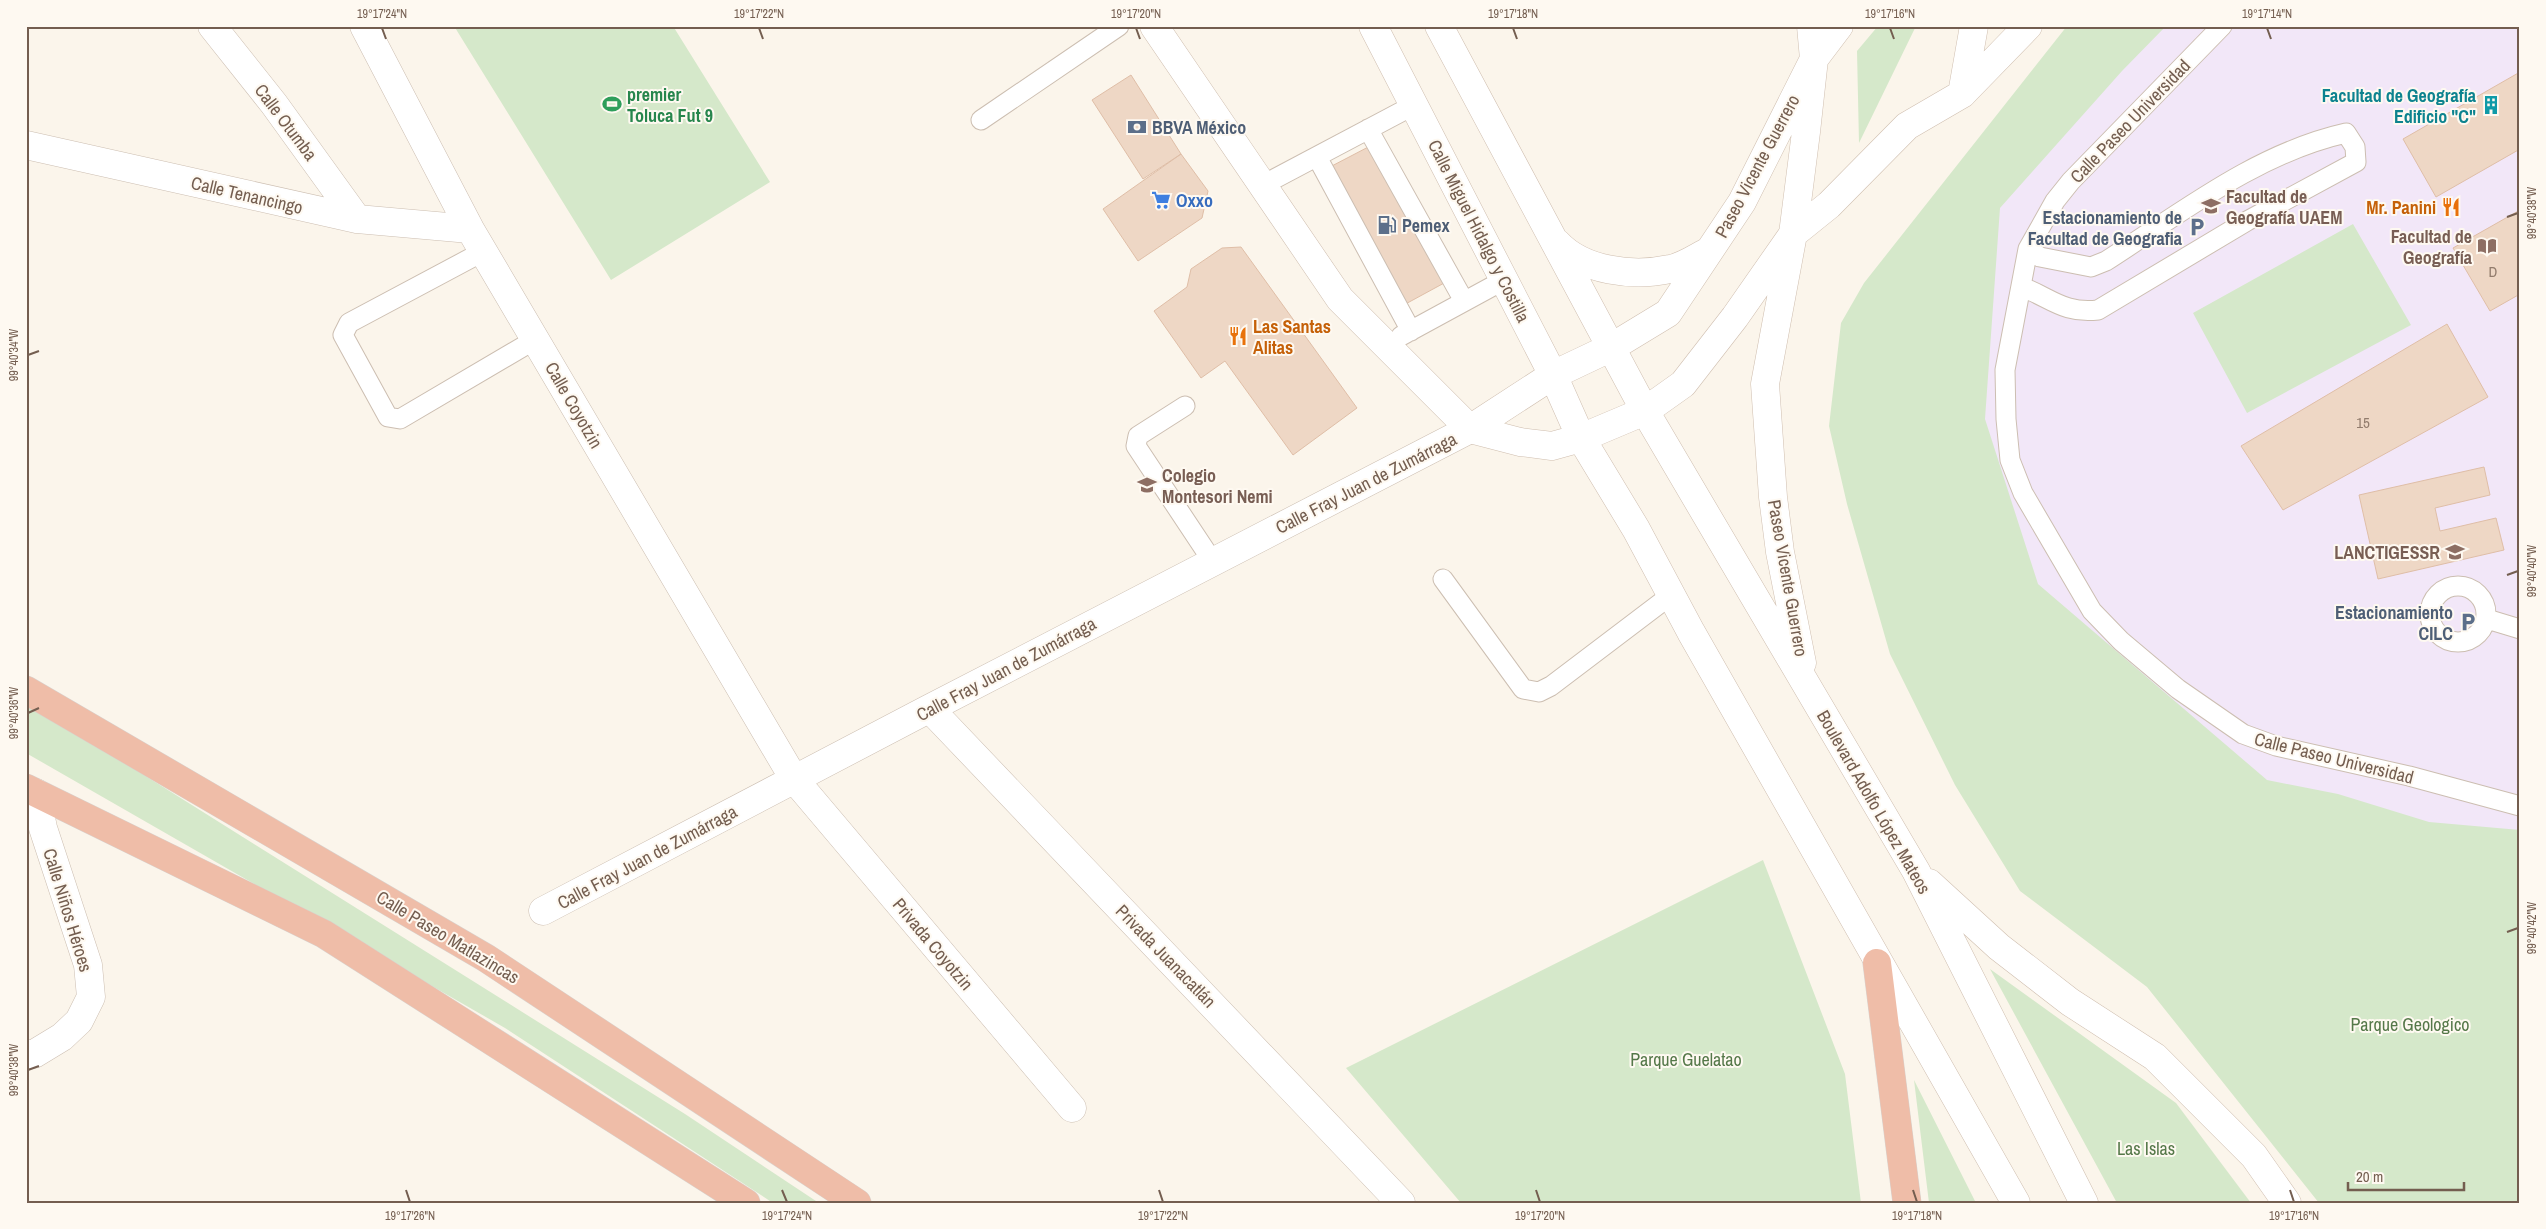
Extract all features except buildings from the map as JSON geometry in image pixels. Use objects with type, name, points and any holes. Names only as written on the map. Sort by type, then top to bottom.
[{"type":"highway","name":"Calle Paseo Matlazincas","points":[[26,690],[486,958],[857,1203]]},
{"type":"highway","points":[[31,790],[324,934],[746,1203]]},
{"type":"highway","points":[[1877,963],[1907,1203]]},
{"type":"main road","name":"Calle Otumba","points":[[212,26],[274,104],[357,219]]},
{"type":"main road","name":"Calle Coyotzin","points":[[364,26],[477,240],[794,779]]},
{"type":"main road","points":[[1154,26],[1261,186],[1340,299],[1470,429],[1520,442],[1552,446],[1581,438],[1645,412],[1683,384],[1735,317],[1793,234],[1829,205],[1907,126],[1962,94],[2028,26]]},
{"type":"main road","name":"Calle Miguel Hidalgo y Costilla","points":[[1374,26],[1553,375],[1581,438]]},
{"type":"main road","points":[[1439,26],[1548,234],[1612,347],[1645,412]]},
{"type":"main road","name":"Paseo Vicente Guerrero","points":[[1806,684],[1780,552],[1765,384],[1793,234],[1814,59],[1811,26]]},
{"type":"main road","name":"Paseo Vicente Guerrero","points":[[1470,429],[1553,375],[1612,347],[1668,313],[1742,202],[1814,59],[1839,26]]},
{"type":"main road","points":[[1962,94],[1974,26]]},
{"type":"main road","name":"Calle Tenancingo","points":[[26,145],[357,219],[477,240]]},
{"type":"main road","points":[[1548,234],[1562,248],[1579,259],[1597,267],[1616,271],[1672,269],[1711,250]]},
{"type":"main road","name":"Boulevard Adolfo López Mateos","points":[[1645,412],[1916,871],[2084,1203]]},
{"type":"main road","name":"Calle Fray Juan de Zumárraga","points":[[544,911],[794,779],[931,710],[1019,660],[1470,429]]},
{"type":"main road","points":[[1581,438],[1636,529],[1877,963],[2016,1203]]},
{"type":"main road","name":"Privada Juanacatlán","points":[[931,710],[1401,1203]]},
{"type":"main road","name":"Privada Coyotzin","points":[[794,779],[1072,1108]]},
{"type":"main road","name":"Calle Niños Héroes","points":[[26,1054],[34,1054],[62,1037],[79,1021],[91,997],[88,964],[34,825],[31,790]]},
{"type":"main road","points":[[1916,871],[1998,947],[2070,1002],[2155,1056],[2254,1156],[2287,1203]]},
{"type":"lane","points":[[981,120],[1119,26]]},
{"type":"lane","name":"Calle Paseo Universidad","points":[[2222,26],[2071,181],[2055,201],[2028,250],[2005,370],[2010,460],[2023,493],[2092,611],[2121,641],[2178,689],[2243,734],[2276,746],[2409,776],[2520,806]]},
{"type":"lane","points":[[1261,186],[1414,105]]},
{"type":"lane","points":[[1368,129],[1464,301]]},
{"type":"lane","points":[[2022,287],[2059,306],[2081,312],[2098,310],[2247,221],[2356,162],[2354,147],[2346,133],[2314,140],[2246,172],[2106,261],[2091,267],[2040,258],[2028,250]]},
{"type":"lane","points":[[1317,157],[1411,331]]},
{"type":"lane","points":[[477,240],[349,323],[343,335],[388,417],[400,419],[536,339]]},
{"type":"lane","points":[[1384,345],[1504,280]]},
{"type":"lane","points":[[1185,406],[1138,436],[1136,446],[1213,562]]},
{"type":"lane","points":[[1442,579],[1523,689],[1539,692],[1551,686],[1671,594]]},
{"type":"lane","points":[[2487,619],[2520,629]]},
{"type":"shaded area","points":[[2067,26],[2520,26],[2520,1203],[2319,1203],[1876,358]]},
{"type":"green space","name":"premier Toluca Fut 9","points":[[454,26],[673,26],[770,182],[611,280]]},
{"type":"green space","points":[[1878,26],[1916,26],[1859,143],[1857,51]]},
{"type":"green space","name":"Parque Geologico","points":[[2067,26],[2166,26],[2122,71],[2000,208],[1985,419],[2038,584],[2267,780],[2338,794],[2429,822],[2520,830],[2520,1203],[2319,1203],[2147,987],[2020,891],[1955,785],[1890,654],[1847,504],[1829,426],[1841,323],[1864,283]]},
{"type":"green space","points":[[2353,224],[2411,325],[2247,413],[2193,313]]},
{"type":"green space","points":[[26,701],[685,1114],[819,1203],[773,1203],[505,1028],[26,753]]},
{"type":"green space","name":"Parque Guelatao","points":[[1763,860],[1845,1074],[1861,1203],[1461,1203],[1346,1068]]},
{"type":"green space","name":"Las Islas","points":[[1990,969],[2176,1103],[2251,1203],[2117,1203]]},
{"type":"green space","points":[[1914,1080],[1976,1203],[1929,1203]]},
{"type":"place","name":"premier Toluca Fut 9","points":[[612,104]]},
{"type":"place","name":"Facultad de Geografía Edificio \"C\"","points":[[2491,105]]},
{"type":"place","name":"BBVA México","points":[[1137,127]]},
{"type":"place","name":"Oxxo","points":[[1161,200]]},
{"type":"place","name":"Facultad de Geografía UAEM","points":[[2211,206]]},
{"type":"place","name":"Mr. Panini","points":[[2451,207]]},
{"type":"place","name":"Pemex","points":[[1387,225]]},
{"type":"place","name":"Estacionamiento de Facultad de Geografia","points":[[2197,227]]},
{"type":"place","name":"Facultad de Geografía","points":[[2487,246]]},
{"type":"place","name":"Las Santas Alitas","points":[[1238,336]]},
{"type":"place","name":"Colegio Montesori Nemi","points":[[1147,485]]},
{"type":"place","name":"LANCTIGESSR","points":[[2455,552]]},
{"type":"place","name":"Estacionamiento CILC","points":[[2468,622]]}]
